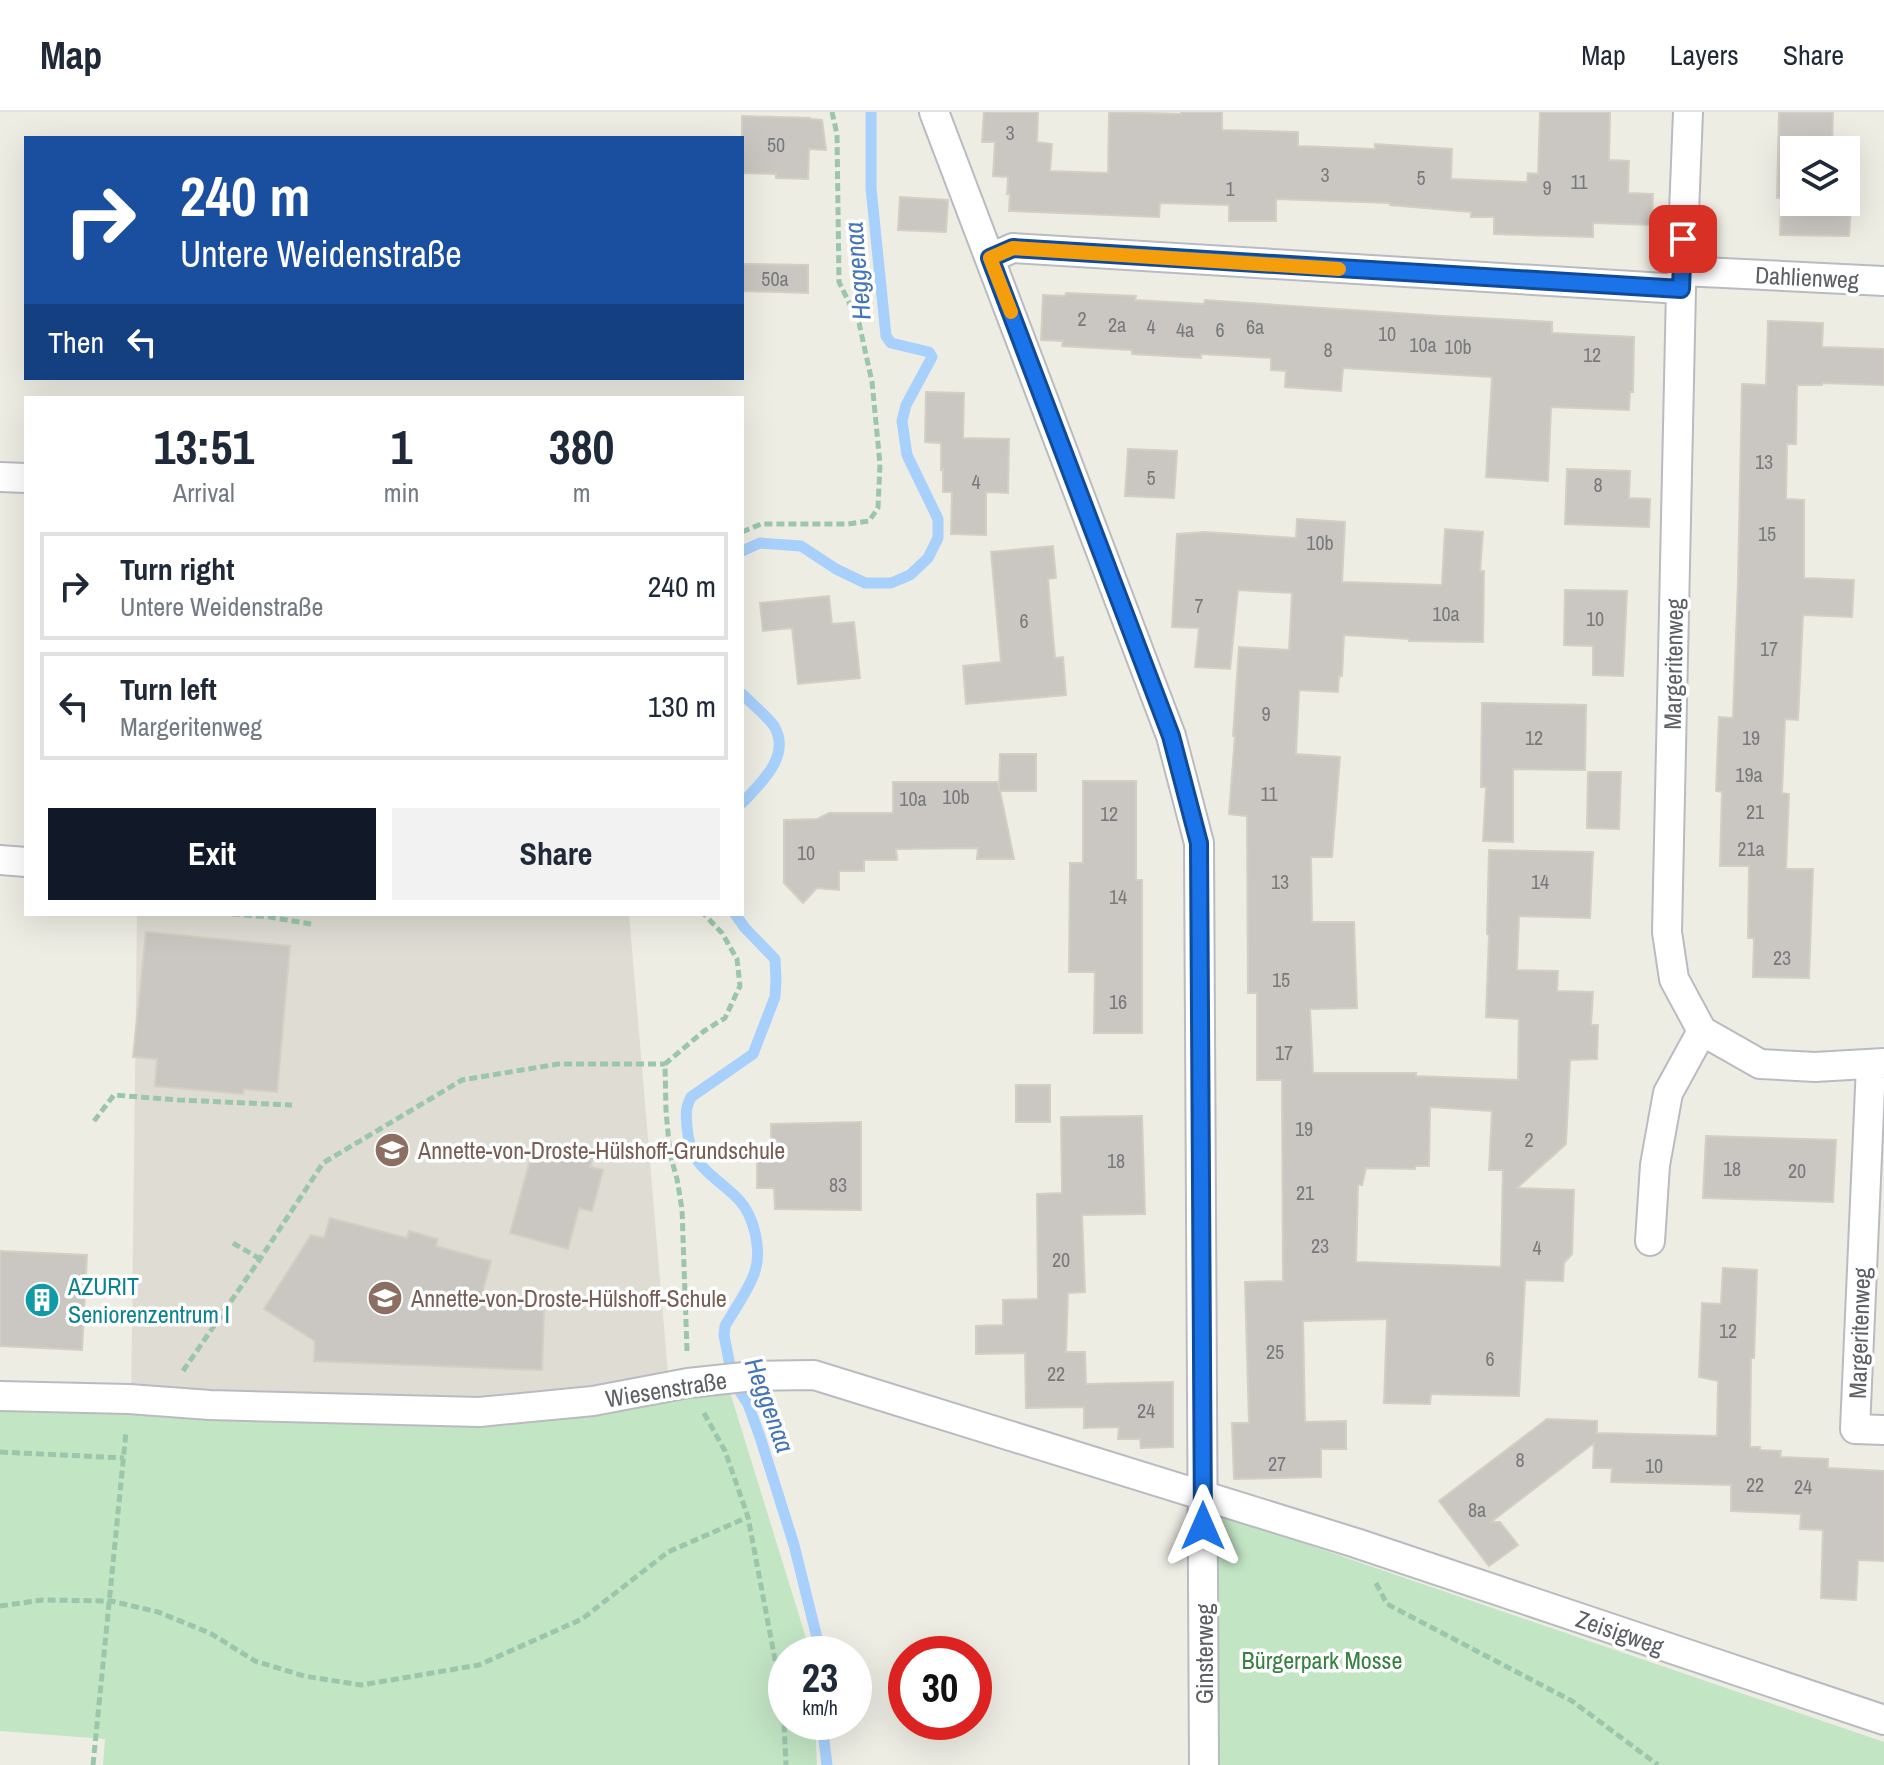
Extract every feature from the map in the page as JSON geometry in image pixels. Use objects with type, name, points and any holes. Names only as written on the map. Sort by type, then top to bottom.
[{"type":"street","name":"Ginsterweg","points":[[934,112],[1171,736],[1199,843],[1204,1765]]},
{"type":"street","name":"Margeritenweg","points":[[1688,112],[1681,280],[1667,932],[1674,979],[1702,1031],[1760,1064],[1815,1067],[1877,1064],[1855,1429],[1884,1430]]},
{"type":"street","name":"Dahlienweg","points":[[990,258],[1013,248],[1681,280],[1884,281]]},
{"type":"street","points":[[0,477],[24,478]]},
{"type":"street","points":[[0,860],[24,862]]},
{"type":"street","points":[[1650,1241],[1655,1165],[1668,1093],[1702,1031]]},
{"type":"street","name":"Wiesenstraße","points":[[0,1396],[479,1412],[593,1401],[688,1383],[754,1376],[814,1375],[1356,1543]]},
{"type":"street","name":"Zeisigweg","points":[[1356,1543],[1884,1720]]},
{"type":"path","points":[[744,531],[761,524],[848,524],[869,521],[878,508],[880,464],[872,382],[859,323],[839,282],[837,134],[832,112]]},
{"type":"path","points":[[257,916],[311,924]]},
{"type":"path","points":[[162,1401],[323,1163],[462,1080],[558,1064],[665,1064],[704,1031],[725,1018],[740,986],[737,959],[722,933],[706,916]]},
{"type":"path","points":[[665,1064],[670,1154],[682,1209],[688,1383],[725,1451],[748,1517],[783,1702],[786,1765]]},
{"type":"path","points":[[94,1121],[114,1095],[292,1105]]},
{"type":"path","points":[[233,1243],[260,1259]]},
{"type":"path","points":[[93,1765],[129,1399]]},
{"type":"path","points":[[0,1452],[124,1458]]},
{"type":"path","points":[[0,1606],[43,1600],[111,1601],[158,1612],[210,1633],[255,1661],[304,1676],[361,1685],[479,1665],[582,1619],[668,1552],[748,1517]]},
{"type":"path","points":[[1356,1543],[1387,1604],[1572,1701],[1658,1765]]},
{"type":"shaded area","name":"Annette-von-Droste-Hülshoff-Grundschule","points":[[137,916],[629,916],[669,1386],[594,1400],[131,1409]]},
{"type":"green space","points":[[725,1376],[805,1636],[768,1636],[768,1740],[816,1740],[817,1765],[103,1765],[105,1739],[0,1731],[0,1407],[420,1412]]},
{"type":"green space","name":"Bürgerpark Mosse","points":[[1218,1514],[1884,1742],[1884,1765],[1219,1765]]},
{"type":"building","points":[[984,112],[1038,112],[1037,142],[1052,144],[1050,171],[1108,173],[1109,112],[1222,112],[1222,130],[1298,132],[1298,146],[1375,149],[1375,144],[1452,149],[1451,179],[1527,182],[1528,173],[1538,174],[1540,112],[1610,112],[1609,160],[1629,161],[1628,193],[1653,194],[1652,225],[1593,223],[1593,237],[1494,234],[1494,217],[1471,217],[1471,212],[1390,203],[1276,199],[1276,221],[1229,221],[1229,205],[1160,203],[1159,217],[1009,211],[1008,177],[993,176],[995,142],[982,142]]},
{"type":"building","points":[[1779,112],[1833,112],[1832,136],[1780,136],[1780,198],[1777,198]]},
{"type":"building","points":[[742,116],[822,120],[826,150],[809,149],[808,179],[744,173]]},
{"type":"building","points":[[900,197],[948,200],[946,232],[898,230]]},
{"type":"building","points":[[1781,216],[1850,216],[1849,236],[1780,235]]},
{"type":"building","points":[[744,264],[808,265],[808,293],[744,291]]},
{"type":"building","points":[[1066,293],[1136,296],[1135,300],[1204,304],[1205,300],[1552,322],[1552,333],[1634,337],[1633,392],[1630,392],[1629,410],[1551,407],[1548,481],[1486,477],[1492,377],[1343,368],[1341,391],[1285,387],[1286,371],[1271,370],[1271,358],[1132,354],[1132,350],[1062,346],[1063,341],[1041,340],[1043,295],[1065,296]]},
{"type":"building","points":[[1768,321],[1823,323],[1822,347],[1884,349],[1884,385],[1797,385],[1796,444],[1787,444],[1786,499],[1804,500],[1804,578],[1854,580],[1852,617],[1803,615],[1798,720],[1785,719],[1782,793],[1789,794],[1786,869],[1813,869],[1809,978],[1753,977],[1754,938],[1748,938],[1749,866],[1720,866],[1722,792],[1716,791],[1719,717],[1733,718],[1742,384],[1766,385]]},
{"type":"building","points":[[926,392],[964,393],[963,438],[1009,439],[1008,493],[986,492],[986,535],[951,534],[952,492],[943,492],[941,443],[925,442]]},
{"type":"building","points":[[1128,449],[1177,451],[1174,498],[1125,496]]},
{"type":"building","points":[[1567,469],[1630,471],[1629,498],[1650,499],[1649,527],[1565,524]]},
{"type":"building","points":[[1297,519],[1345,522],[1342,582],[1442,585],[1445,529],[1483,532],[1480,571],[1484,571],[1483,642],[1409,641],[1344,635],[1338,692],[1299,690],[1296,754],[1340,757],[1332,857],[1311,857],[1312,922],[1354,922],[1357,1008],[1310,1009],[1313,1073],[1416,1073],[1416,1076],[1518,1080],[1519,1019],[1486,1017],[1489,850],[1593,852],[1590,918],[1519,916],[1517,970],[1558,971],[1557,991],[1593,992],[1591,1025],[1598,1025],[1597,1059],[1570,1060],[1566,1144],[1517,1188],[1574,1190],[1572,1254],[1564,1263],[1563,1281],[1525,1280],[1519,1396],[1431,1394],[1430,1404],[1384,1403],[1387,1319],[1303,1321],[1305,1422],[1346,1421],[1346,1449],[1321,1449],[1321,1477],[1234,1479],[1232,1423],[1249,1423],[1245,1282],[1283,1281],[1282,1080],[1257,1080],[1257,993],[1248,993],[1247,816],[1229,814],[1233,736],[1239,647],[1289,650],[1292,593],[1238,590],[1230,669],[1195,667],[1199,628],[1172,627],[1177,534],[1205,532],[1296,538]],"holes":[[[1430,1107],[1492,1111],[1489,1170],[1503,1170],[1501,1267],[1356,1262],[1358,1185],[1362,1185],[1366,1168],[1415,1169],[1415,1166],[1429,1166]]]},
{"type":"building","points":[[1053,546],[1056,578],[1048,579],[1055,658],[1063,657],[1066,695],[966,704],[963,666],[1001,662],[991,552]]},
{"type":"building","points":[[1565,590],[1627,591],[1623,676],[1593,675],[1593,646],[1564,645]]},
{"type":"building","points":[[829,596],[832,624],[854,622],[860,678],[798,684],[792,628],[763,631],[760,603]]},
{"type":"building","points":[[1482,703],[1586,705],[1585,770],[1513,769],[1513,842],[1483,841],[1486,787],[1481,787]]},
{"type":"building","points":[[1000,754],[1036,754],[1036,791],[1000,791],[1014,859],[977,859],[978,848],[896,849],[897,860],[864,860],[864,871],[839,871],[839,890],[817,888],[803,903],[784,883],[784,820],[817,819],[829,813],[893,813],[893,782],[998,782],[999,789]]},
{"type":"building","points":[[1588,772],[1621,772],[1619,829],[1587,828]]},
{"type":"building","points":[[1083,781],[1136,781],[1136,880],[1142,880],[1142,1033],[1094,1033],[1095,972],[1069,972],[1070,863],[1083,863]]},
{"type":"building","points":[[146,932],[290,946],[277,1092],[244,1089],[243,1094],[155,1086],[157,1059],[133,1057]]},
{"type":"building","points":[[1016,1085],[1050,1085],[1050,1122],[1016,1122]]},
{"type":"building","points":[[1142,1116],[1145,1214],[1082,1215],[1085,1292],[1068,1293],[1066,1352],[1085,1352],[1086,1384],[1173,1382],[1173,1447],[1141,1448],[1140,1439],[1118,1439],[1119,1427],[1084,1428],[1084,1407],[1026,1408],[1025,1353],[976,1354],[976,1326],[1003,1325],[1003,1300],[1038,1299],[1037,1194],[1062,1193],[1061,1117]]},
{"type":"building","points":[[861,1122],[861,1210],[775,1209],[774,1188],[757,1188],[757,1161],[771,1160],[771,1124]]},
{"type":"building","points":[[1706,1136],[1836,1140],[1833,1202],[1703,1198]]},
{"type":"building","points":[[536,1139],[594,1154],[590,1167],[603,1170],[592,1211],[579,1208],[568,1249],[510,1233]]},
{"type":"building","name":"Annette-von-Droste-Hülshoff-Schule","points":[[330,1218],[407,1238],[409,1231],[438,1239],[436,1246],[491,1261],[482,1293],[525,1305],[544,1306],[542,1370],[314,1361],[315,1341],[264,1309],[311,1235],[324,1238]]},
{"type":"building","name":"AZURIT Seniorenzentrum I","points":[[0,1251],[87,1255],[82,1350],[0,1346]]},
{"type":"building","points":[[1723,1268],[1757,1270],[1754,1358],[1751,1358],[1750,1447],[1781,1451],[1780,1457],[1828,1459],[1828,1468],[1884,1471],[1884,1561],[1858,1560],[1856,1600],[1821,1598],[1823,1530],[1800,1529],[1801,1514],[1731,1511],[1731,1485],[1611,1482],[1612,1468],[1593,1468],[1594,1443],[1491,1522],[1500,1522],[1518,1545],[1489,1566],[1439,1501],[1547,1419],[1597,1421],[1597,1433],[1717,1436],[1718,1381],[1699,1377],[1702,1303],[1721,1304]]},
{"type":"waterway","name":"Heggenaa","points":[[744,550],[760,543],[801,546],[865,583],[891,583],[910,575],[928,558],[938,538],[938,519],[907,455],[902,421],[906,405],[932,357],[929,352],[891,343],[886,336],[871,188],[871,112]]},
{"type":"waterway","name":"Heggenaa","points":[[744,696],[774,726],[779,737],[777,759],[772,769],[744,801]]},
{"type":"waterway","name":"Heggenaa","points":[[736,916],[775,959],[775,997],[753,1054],[691,1097],[686,1112],[687,1127],[698,1162],[739,1200],[749,1215],[755,1234],[758,1253],[755,1271],[725,1326],[724,1335],[733,1381],[748,1404],[794,1545],[817,1636]]},
{"type":"waterway","name":"Heggenaa","points":[[824,1740],[827,1765]]},
{"type":"slow traffic","points":[[1011,312],[990,258],[1013,248],[1339,269]]},
{"type":"place","name":"Annette-von-Droste-Hülshoff-Grundschule","points":[[392,1150]]},
{"type":"place","name":"Annette-von-Droste-Hülshoff-Schule","points":[[385,1298]]},
{"type":"place","name":"AZURIT Seniorenzentrum I","points":[[42,1300]]},
{"type":"route","points":[[1203,1526],[1199,843],[1171,736],[990,258],[1013,248],[1681,289],[1683,239]]}]
